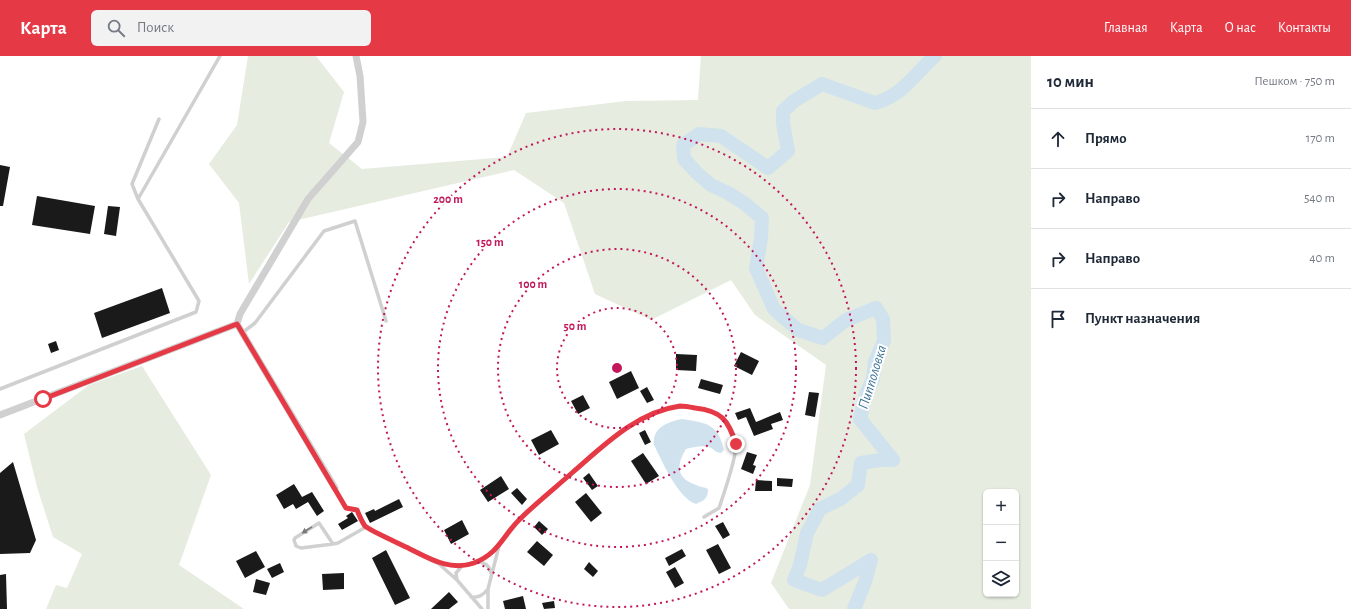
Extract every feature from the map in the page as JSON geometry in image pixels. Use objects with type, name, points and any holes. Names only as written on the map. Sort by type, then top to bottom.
[{"type":"street","points":[[335,488],[237,324],[240,314],[308,199],[358,142],[363,122],[360,76],[356,56]]},
{"type":"street","points":[[0,415],[237,324]]},
{"type":"lane","points":[[138,199],[220,56]]},
{"type":"lane","points":[[0,389],[196,312],[199,301],[138,199],[132,184],[159,119]]},
{"type":"lane","points":[[242,333],[255,323],[324,231],[355,221],[386,322]]},
{"type":"lane","points":[[439,564],[454,566],[484,558],[499,546],[531,508],[613,438],[638,422],[658,412],[681,406],[706,409],[721,416],[731,428],[736,444],[732,465],[719,508],[704,517]]},
{"type":"lane","points":[[335,488],[346,508],[357,510],[366,527],[439,564],[457,580],[482,609]]},
{"type":"lane","points":[[332,544],[319,523],[294,540],[296,546],[301,548],[332,544],[338,543],[366,527]]},
{"type":"lane","points":[[488,609],[488,589],[499,546]]},
{"type":"lane","points":[[477,561],[486,564],[489,567],[491,574]]},
{"type":"lane","points":[[457,580],[456,573],[463,564]]},
{"type":"lane","points":[[470,596],[475,598],[481,596],[488,589]]},
{"type":"shaded area","points":[[248,56],[316,56],[344,92],[329,143],[362,169],[507,157],[526,113],[626,101],[698,100],[701,56],[1031,56],[1031,609],[789,609],[771,583],[810,485],[826,365],[755,315],[731,280],[651,320],[595,294],[564,203],[514,170],[289,222],[249,284],[239,203],[209,164],[237,125]]},
{"type":"shaded area","points":[[142,366],[211,475],[179,565],[244,609],[46,609],[56,585],[67,588],[82,554],[53,537],[37,487],[24,434],[89,385]]},
{"type":"water","points":[[682,419],[704,423],[710,426],[718,434],[724,450],[719,453],[709,447],[703,446],[686,449],[679,466],[681,475],[689,482],[708,489],[705,499],[696,504],[683,495],[677,487],[666,470],[654,445],[655,434],[658,430],[666,424]]},
{"type":"building","points":[[0,165],[10,167],[3,206],[0,206]]},
{"type":"building","points":[[37,196],[95,206],[90,234],[32,225]]},
{"type":"building","points":[[108,206],[120,207],[116,236],[104,234]]},
{"type":"building","points":[[162,288],[170,313],[102,338],[94,313]]},
{"type":"building","points":[[56,341],[59,350],[51,353],[48,344]]},
{"type":"building","points":[[741,352],[759,361],[752,375],[734,366]]},
{"type":"building","points":[[676,354],[697,355],[696,371],[676,370]]},
{"type":"building","points":[[631,371],[639,388],[617,399],[609,382]]},
{"type":"building","points":[[701,379],[723,385],[720,394],[698,388]]},
{"type":"building","points":[[647,387],[654,400],[647,403],[640,391]]},
{"type":"building","points":[[809,392],[819,393],[815,417],[805,415]]},
{"type":"building","points":[[583,395],[590,408],[578,414],[571,401]]},
{"type":"building","points":[[750,408],[756,422],[780,412],[783,420],[771,424],[773,429],[754,436],[746,417],[738,420],[735,413]]},
{"type":"building","points":[[551,430],[559,444],[539,455],[531,440]]},
{"type":"building","points":[[645,430],[651,442],[645,445],[639,433]]},
{"type":"building","points":[[747,452],[757,455],[753,465],[756,466],[753,474],[741,469]]},
{"type":"building","points":[[643,453],[659,476],[646,484],[631,461]]},
{"type":"building","points":[[13,462],[36,540],[30,553],[0,554],[0,473]]},
{"type":"building","points":[[589,473],[598,486],[592,490],[583,478]]},
{"type":"building","points":[[501,476],[509,489],[488,502],[480,490]]},
{"type":"building","points":[[777,478],[793,479],[792,487],[777,486]]},
{"type":"building","points":[[756,480],[772,481],[772,491],[755,491]]},
{"type":"building","points":[[294,484],[302,497],[312,492],[324,511],[317,516],[308,502],[296,509],[293,504],[284,509],[276,495]]},
{"type":"building","points":[[517,488],[527,499],[522,505],[511,493]]},
{"type":"building","points":[[586,493],[602,513],[591,522],[575,502]]},
{"type":"building","points":[[399,499],[403,507],[370,523],[365,513],[374,509],[375,511]]},
{"type":"building","points":[[352,512],[358,521],[342,530],[338,524],[348,518],[346,516]]},
{"type":"building","points":[[462,520],[469,534],[451,544],[444,530]]},
{"type":"building","points":[[539,521],[548,529],[542,535],[534,527]]},
{"type":"building","points":[[723,522],[730,535],[723,539],[715,526]]},
{"type":"building","points":[[537,541],[553,555],[544,566],[527,552]]},
{"type":"building","points":[[718,544],[731,568],[719,574],[706,550]]},
{"type":"building","points":[[682,549],[686,556],[669,566],[665,558]]},
{"type":"building","points":[[386,550],[410,598],[395,605],[372,558]]},
{"type":"building","points":[[256,551],[265,567],[245,578],[236,561]]},
{"type":"building","points":[[589,562],[598,571],[593,577],[584,569]]},
{"type":"building","points":[[280,563],[284,572],[272,578],[267,569]]},
{"type":"building","points":[[675,567],[684,583],[675,588],[666,572]]},
{"type":"building","points":[[344,573],[344,589],[323,590],[322,574]]},
{"type":"building","points":[[6,574],[7,609],[0,609],[0,575]]},
{"type":"building","points":[[256,579],[270,583],[266,595],[253,592]]},
{"type":"building","points":[[449,592],[458,602],[449,609],[431,609]]},
{"type":"building","points":[[523,596],[526,609],[505,609],[503,601]]},
{"type":"building","points":[[554,601],[555,608],[544,609],[542,603]]},
{"type":"waterway","name":"Пипполовка","points":[[854,609],[865,582],[871,560],[822,590],[794,580],[800,565],[807,533],[820,509],[842,498],[858,485],[861,463],[880,460],[893,460],[860,419],[866,394],[873,379],[875,361],[884,341],[883,319],[876,308],[846,320],[823,338],[798,330],[774,309],[756,268],[761,238],[762,218],[744,203],[711,185],[698,174],[684,159],[683,145],[699,134],[721,136],[768,168],[788,151],[783,123],[783,111],[794,101],[822,84],[875,103],[879,102],[902,89],[935,56]]},
{"type":"route","points":[[43,399],[237,324],[346,508],[357,510],[366,527],[439,564],[454,566],[472,564],[484,558],[499,546],[531,508],[613,438],[638,422],[658,412],[681,406],[706,409],[721,416],[731,428],[736,444]]}]
